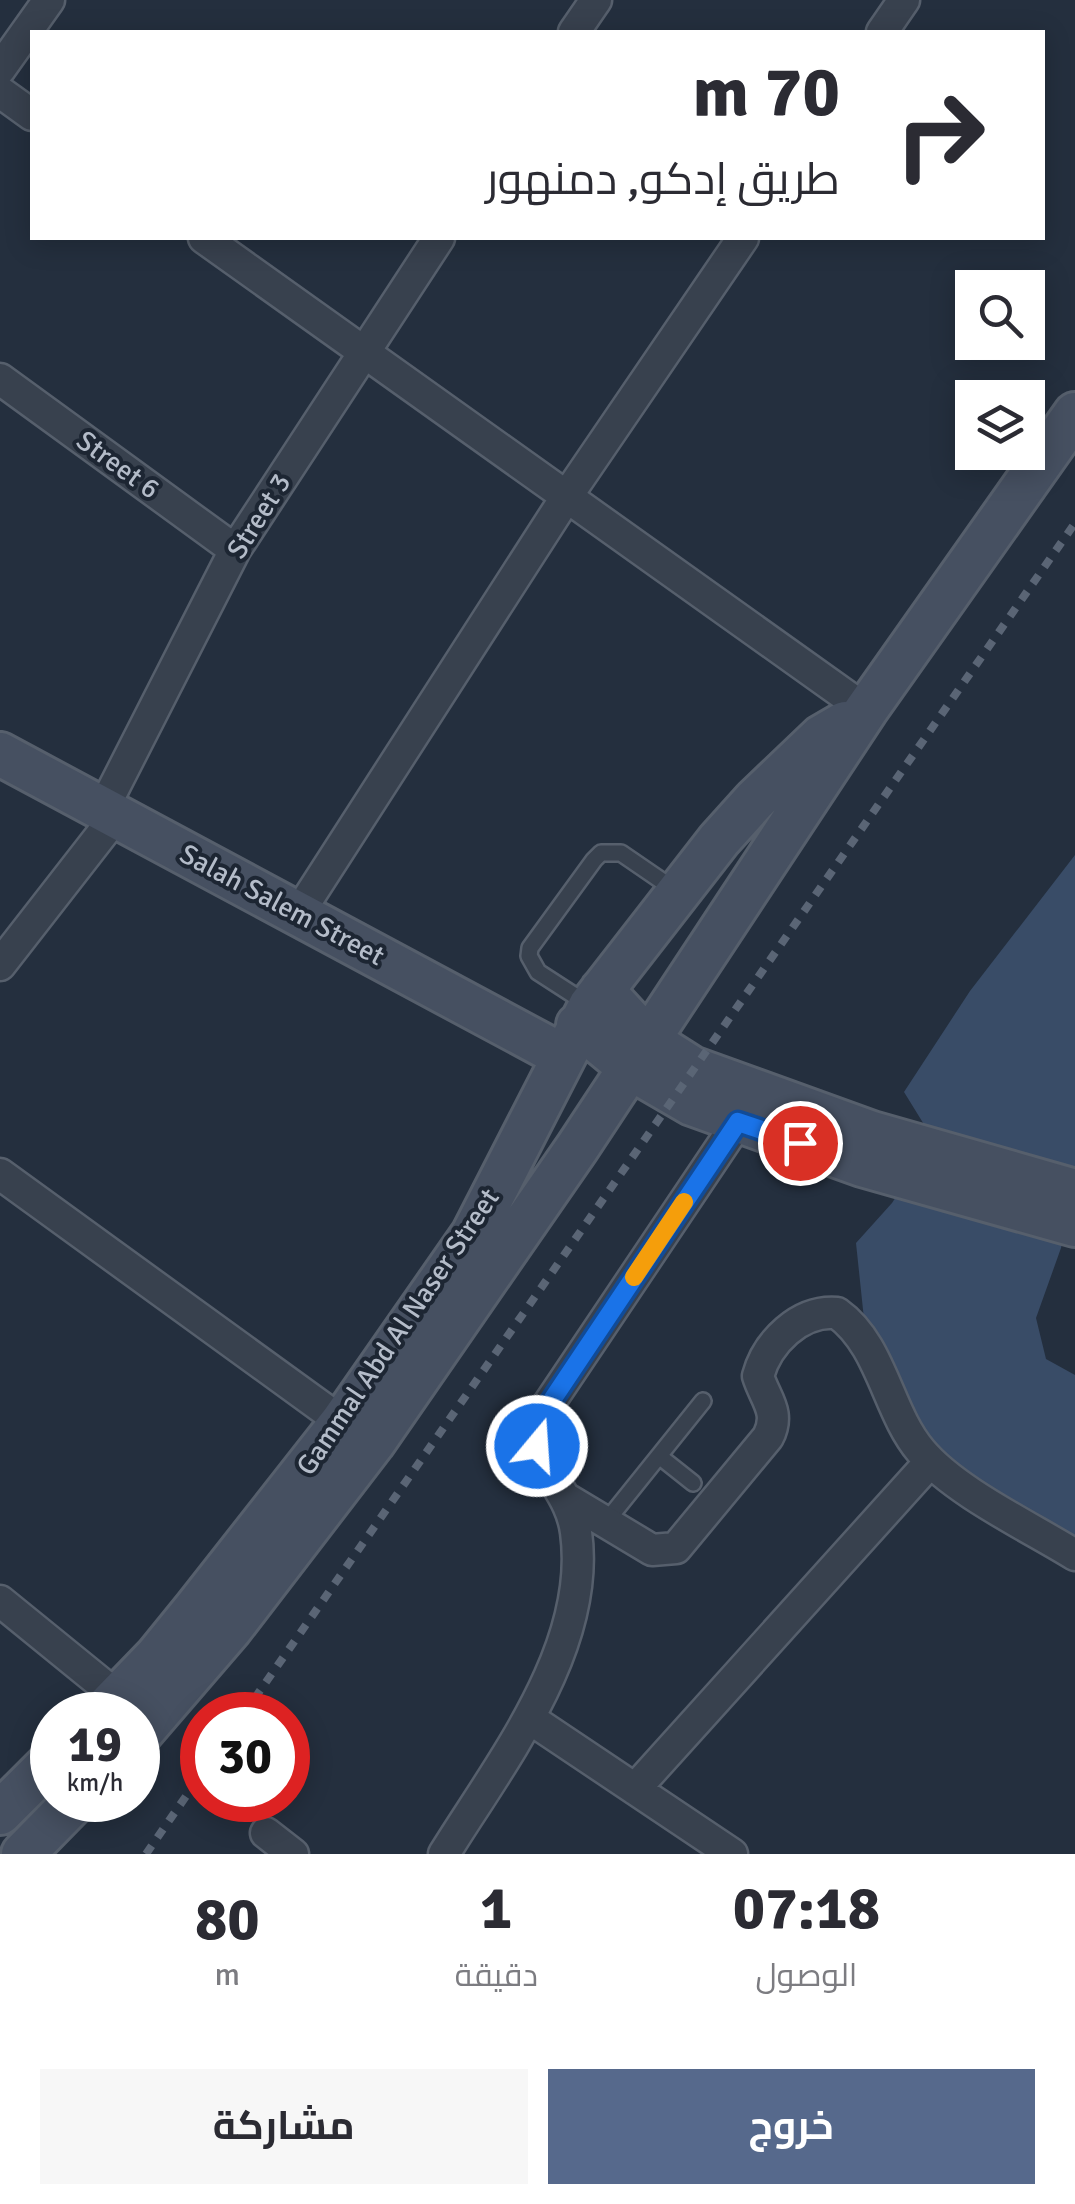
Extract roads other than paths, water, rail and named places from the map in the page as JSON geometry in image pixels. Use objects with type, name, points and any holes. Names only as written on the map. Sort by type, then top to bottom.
[{"type":"main road","name":"Gammal Abd Al Naser Street","points":[[160,1710],[230,1628],[373,1444],[639,1054],[866,710],[1075,414]]},
{"type":"main road","name":"Gammal Abd Al Naser Street","points":[[121,1692],[196,1608],[342,1422],[472,1234],[583,1019],[678,892],[785,769],[821,737],[866,710]]},
{"type":"main road","name":"Salah Salem Street","points":[[0,754],[298,914],[583,1019],[639,1054]]},
{"type":"main road","points":[[639,1054],[674,1096],[738,1122],[1075,1190]]},
{"type":"main road","points":[[639,1054],[692,1068],[867,1149],[1075,1225]]},
{"type":"main road","points":[[0,1813],[30,1783]]},
{"type":"main road","points":[[24,1854],[55,1822]]},
{"type":"street","points":[[0,68],[49,0]]},
{"type":"street","points":[[575,30],[596,0]]},
{"type":"street","points":[[883,30],[904,0]]},
{"type":"street","points":[[0,92],[30,114]]},
{"type":"street","points":[[207,240],[866,710]]},
{"type":"street","name":"Street 3","points":[[0,965],[110,812],[236,550],[437,240]]},
{"type":"street","points":[[298,914],[567,496],[742,240]]},
{"type":"street","name":"Street 6","points":[[0,379],[236,550]]},
{"type":"street","points":[[444,1854],[529,1718],[562,1644],[572,1606],[578,1550],[576,1528],[567,1499],[537,1446],[544,1412],[738,1122]]},
{"type":"street","points":[[0,1174],[342,1422]]},
{"type":"street","points":[[567,1499],[652,1550],[676,1548],[774,1426],[774,1411],[758,1376],[774,1341],[823,1312],[836,1313],[864,1344],[908,1431],[930,1462],[1075,1555]]},
{"type":"street","points":[[635,1789],[930,1462]]},
{"type":"street","points":[[0,1601],[94,1692]]},
{"type":"street","points":[[529,1718],[732,1854]]},
{"type":"street","points":[[266,1833],[292,1854]]},
{"type":"lane","points":[[583,1019],[528,956],[594,860],[602,853],[621,853],[678,892]]},
{"type":"lane","points":[[605,1522],[703,1401]]},
{"type":"lane","points":[[658,1456],[693,1484]]},
{"type":"water","points":[[1075,855],[1075,1187],[1061,1248],[1036,1318],[1046,1359],[1075,1375],[1075,1543],[957,1466],[895,1401],[866,1338],[856,1243],[892,1203],[933,1139],[904,1092],[970,991]]},
{"type":"railway","points":[[259,1692],[1075,523]]},
{"type":"railway","points":[[146,1854],[180,1805]]}]
